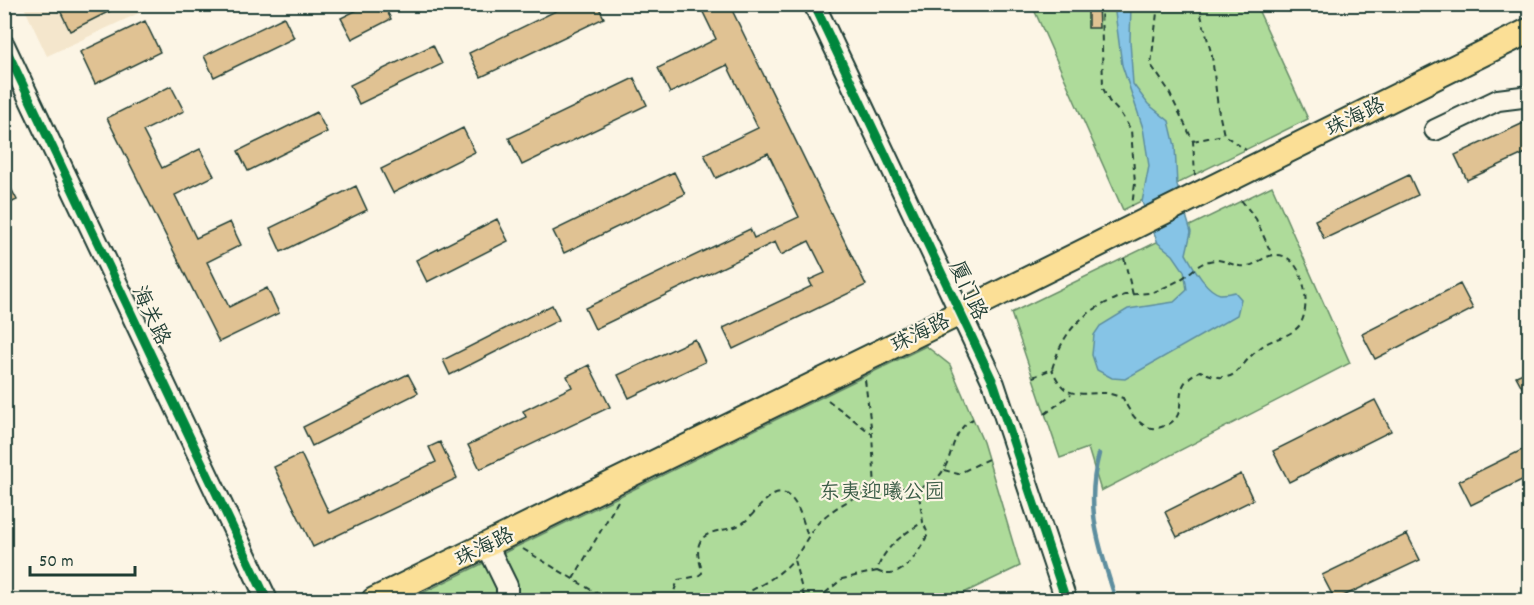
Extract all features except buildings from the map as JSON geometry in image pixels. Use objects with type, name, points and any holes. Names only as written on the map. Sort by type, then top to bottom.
[{"type":"main road","name":"珠海路","points":[[388,597],[487,545],[960,313],[1193,186],[1528,33]]},
{"type":"street","name":"厦门路","points":[[814,4],[994,384],[1066,600]]},
{"type":"street","name":"海关路","points":[[4,45],[267,600]]},
{"type":"street","points":[[1435,130],[1498,100],[1530,96]]},
{"type":"street","points":[[487,545],[507,586],[507,600]]},
{"type":"path","points":[[1101,4],[1103,88],[1131,130],[1138,214]]},
{"type":"path","points":[[1158,4],[1151,65],[1167,88],[1193,141],[1193,186]]},
{"type":"path","points":[[1198,4],[1212,56],[1218,108],[1224,135],[1246,150]]},
{"type":"path","points":[[1193,141],[1224,135]]},
{"type":"path","points":[[1241,200],[1256,219],[1272,255]]},
{"type":"path","points":[[1272,255],[1286,257],[1301,274],[1305,288],[1303,319],[1298,327],[1288,335],[1266,343],[1250,355],[1238,372],[1227,378],[1219,378],[1200,371],[1192,375],[1183,386],[1181,407],[1175,420],[1157,429],[1148,428],[1139,423],[1123,398],[1105,393],[1071,394],[1059,383],[1052,369],[1058,351],[1072,327],[1093,310],[1124,296],[1154,293],[1181,279],[1200,263],[1218,260],[1239,267],[1250,266],[1272,255]]},
{"type":"path","points":[[1124,258],[1133,295]]},
{"type":"path","points":[[1033,377],[1052,369]]},
{"type":"path","points":[[865,376],[872,434],[875,489]]},
{"type":"path","points":[[1045,414],[1071,394]]},
{"type":"path","points":[[823,397],[872,434]]},
{"type":"path","points":[[734,600],[768,581],[794,560],[815,527],[832,510],[881,487],[918,488],[927,486],[944,470],[957,432],[962,425],[973,419]]},
{"type":"path","points":[[944,470],[958,474],[988,459]]},
{"type":"path","points":[[817,600],[842,579],[877,571],[885,575],[901,572],[921,547],[928,534],[923,522],[918,488]]},
{"type":"path","points":[[671,600],[678,580],[702,573],[697,551],[700,540],[711,533],[739,526],[766,500],[778,494],[789,496],[798,504],[808,537]]},
{"type":"path","points":[[573,579],[622,495]]},
{"type":"path","points":[[877,571],[879,561],[899,536],[923,522]]},
{"type":"path","points":[[518,546],[608,600]]},
{"type":"path","points":[[794,560],[805,600]]},
{"type":"shaded area","points":[[23,5],[156,5],[47,56]]},
{"type":"green space","points":[[1032,5],[1256,5],[1308,119],[1123,210]]},
{"type":"green space","points":[[1272,186],[1350,363],[1101,491],[1088,448],[1060,458],[1011,313]]},
{"type":"green space","name":"东夷迎曦公园","points":[[926,346],[950,365],[983,442],[1020,566],[949,600],[408,600]]},
{"type":"water","points":[[1114,5],[1131,5],[1130,41],[1133,84],[1148,104],[1169,121],[1175,146],[1177,185],[1191,232],[1186,254],[1209,288],[1220,294],[1235,292],[1241,299],[1237,315],[1125,379],[1112,378],[1097,370],[1092,355],[1094,335],[1100,326],[1128,309],[1174,302],[1187,290],[1184,271],[1173,255],[1158,243],[1142,202],[1149,166],[1143,128],[1122,65]]},
{"type":"waterway","points":[[1099,454],[1093,493],[1094,511],[1100,546],[1116,600]]},
{"type":"cycle path","points":[[814,4],[994,384],[1066,600]]},
{"type":"cycle path","points":[[4,45],[267,600]]}]
